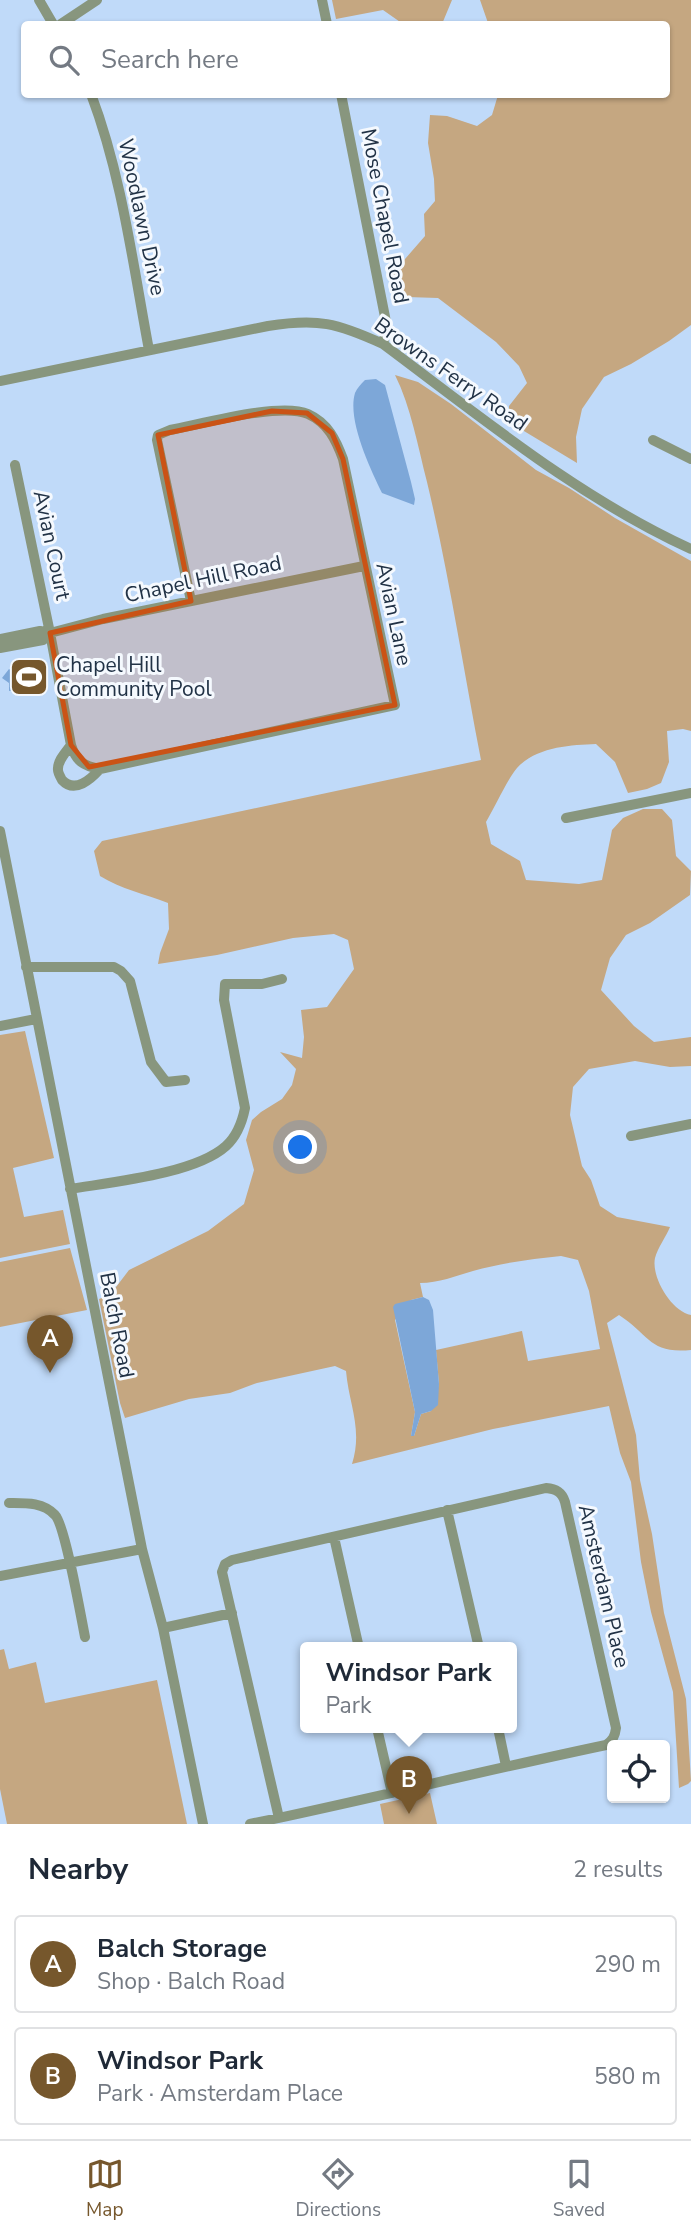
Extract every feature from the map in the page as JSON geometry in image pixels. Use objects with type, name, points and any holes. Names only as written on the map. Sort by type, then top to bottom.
[{"type":"street","points":[[38,0],[51,21]]},
{"type":"street","points":[[66,21],[97,0]]},
{"type":"street","points":[[322,0],[326,21]]},
{"type":"street","name":"Woodlawn Drive","points":[[92,98],[102,125],[124,216],[149,350]]},
{"type":"street","name":"Mose Chapel Road","points":[[342,98],[387,327],[383,344]]},
{"type":"street","name":"Browns Ferry Road","points":[[0,381],[300,321],[322,322],[357,332],[383,344],[592,495],[635,521],[691,549]]},
{"type":"street","name":"Avian Lane","points":[[100,769],[394,705],[343,459],[332,433],[307,413],[272,411],[170,430],[158,435],[191,601]]},
{"type":"street","points":[[653,440],[691,458]]},
{"type":"street","name":"Avian Court","points":[[15,465],[50,633]]},
{"type":"street","name":"Chapel Hill Road","points":[[0,639],[40,631],[50,633],[103,619],[364,566]]},
{"type":"street","points":[[50,633],[74,756],[80,763],[100,769]]},
{"type":"street","name":"Chapel Hill Road","points":[[0,648],[43,640],[50,633]]},
{"type":"street","points":[[71,745],[60,760],[60,778],[69,785],[78,786],[100,769]]},
{"type":"street","points":[[566,818],[691,793]]},
{"type":"street","name":"Balch Road","points":[[0,831],[142,1549],[163,1628],[203,1824]]},
{"type":"street","points":[[26,967],[114,967],[121,971],[130,981],[151,1062],[166,1082],[185,1080]]},
{"type":"street","points":[[70,1189],[192,1165],[211,1157],[227,1145],[241,1125],[245,1108],[224,1000],[225,984],[262,984],[282,979]]},
{"type":"street","points":[[0,1026],[36,1019]]},
{"type":"street","points":[[631,1136],[691,1124]]},
{"type":"street","name":"Amsterdam Place","points":[[250,1824],[279,1818],[392,1793],[506,1766],[606,1745],[615,1736],[616,1728],[565,1502],[558,1491],[545,1488],[225,1563],[222,1572],[279,1818]]},
{"type":"street","points":[[9,1503],[43,1506],[57,1516],[64,1533],[85,1637]]},
{"type":"street","points":[[447,1510],[478,1642]]},
{"type":"street","points":[[334,1537],[358,1642]]},
{"type":"street","points":[[0,1576],[142,1549]]},
{"type":"street","points":[[163,1628],[232,1613]]},
{"type":"street","points":[[378,1733],[392,1793]]},
{"type":"street","points":[[499,1733],[506,1766]]},
{"type":"highlighted area","points":[[272,411],[307,413],[332,433],[343,459],[395,705],[89,767],[71,745],[50,633],[191,601],[158,435]]},
{"type":"shaded area","points":[[332,0],[452,0],[443,21],[399,21],[383,10],[336,19]]},
{"type":"shaded area","points":[[480,0],[691,0],[691,325],[631,364],[604,377],[582,409],[576,437],[577,463],[509,422],[509,406],[527,383],[519,366],[496,342],[438,298],[407,297],[392,274],[425,236],[424,214],[435,201],[428,143],[430,115],[447,116],[477,126],[492,115],[497,98],[670,98],[670,21],[487,21]]},
{"type":"shaded area","points":[[395,375],[418,382],[536,470],[691,561],[691,731],[667,731],[669,762],[661,783],[628,793],[615,762],[596,744],[554,748],[543,751],[517,768],[486,822],[491,844],[520,861],[526,880],[579,884],[602,880],[612,830],[623,818],[643,809],[662,809],[672,820],[676,856],[691,871],[690,895],[650,923],[626,935],[610,958],[601,990],[634,1026],[654,1042],[691,1037],[691,1066],[670,1067],[635,1061],[589,1069],[573,1087],[570,1115],[582,1166],[591,1180],[600,1206],[617,1217],[670,1227],[655,1258],[656,1274],[670,1300],[676,1307],[691,1315],[691,1350],[658,1346],[619,1315],[607,1323],[636,1435],[640,1480],[652,1534],[664,1613],[686,1699],[691,1781],[679,1788],[673,1692],[651,1612],[641,1562],[631,1482],[620,1453],[609,1406],[493,1429],[352,1464],[356,1428],[346,1371],[335,1366],[257,1383],[230,1393],[189,1399],[125,1418],[99,1299],[110,1295],[129,1270],[208,1231],[244,1204],[254,1170],[246,1140],[252,1120],[282,1099],[292,1085],[296,1069],[280,1052],[302,1058],[304,1037],[301,1010],[327,1007],[354,969],[348,940],[334,934],[293,938],[217,955],[158,964],[169,929],[168,903],[100,876],[94,851],[102,841],[481,760],[435,517],[414,427]],"holes":[[[561,1256],[578,1260],[589,1291],[600,1349],[528,1361],[522,1331],[436,1350],[439,1384],[431,1411],[421,1414],[414,1436],[411,1436],[415,1412],[395,1320],[411,1300],[423,1297],[420,1283],[440,1281],[484,1268],[528,1260]]]},
{"type":"shaded area","name":"Chapel Hill Community Pool","points":[[31,669],[37,679],[33,682],[34,686],[25,688],[21,671]]},
{"type":"shaded area","points":[[25,1031],[54,1158],[13,1168],[24,1217],[63,1210],[70,1244],[0,1258],[0,1035]]},
{"type":"shaded area","points":[[70,1248],[87,1310],[0,1327],[0,1262]]},
{"type":"shaded area","points":[[4,1649],[9,1669],[36,1662],[45,1703],[157,1680],[187,1824],[7,1824],[0,1789],[0,1650]]},
{"type":"shaded area","points":[[430,1793],[437,1824],[384,1824],[380,1804]]},
{"type":"water","points":[[376,379],[385,385],[411,482],[414,505],[382,493],[361,444],[354,416],[355,393],[365,380]]},
{"type":"water","points":[[9,669],[19,676],[23,689],[9,691],[9,683],[2,678]]},
{"type":"water","points":[[423,1297],[429,1300],[433,1310],[439,1384],[438,1405],[421,1414],[414,1436],[411,1436],[415,1412],[393,1307],[395,1304]]},
{"type":"place","name":"Chapel Hill Community Pool","points":[[29,677]]},
{"type":"place","name":"Balch Storage","points":[[50,1373]]},
{"type":"place","name":"Windsor Park","points":[[409,1814]]}]
